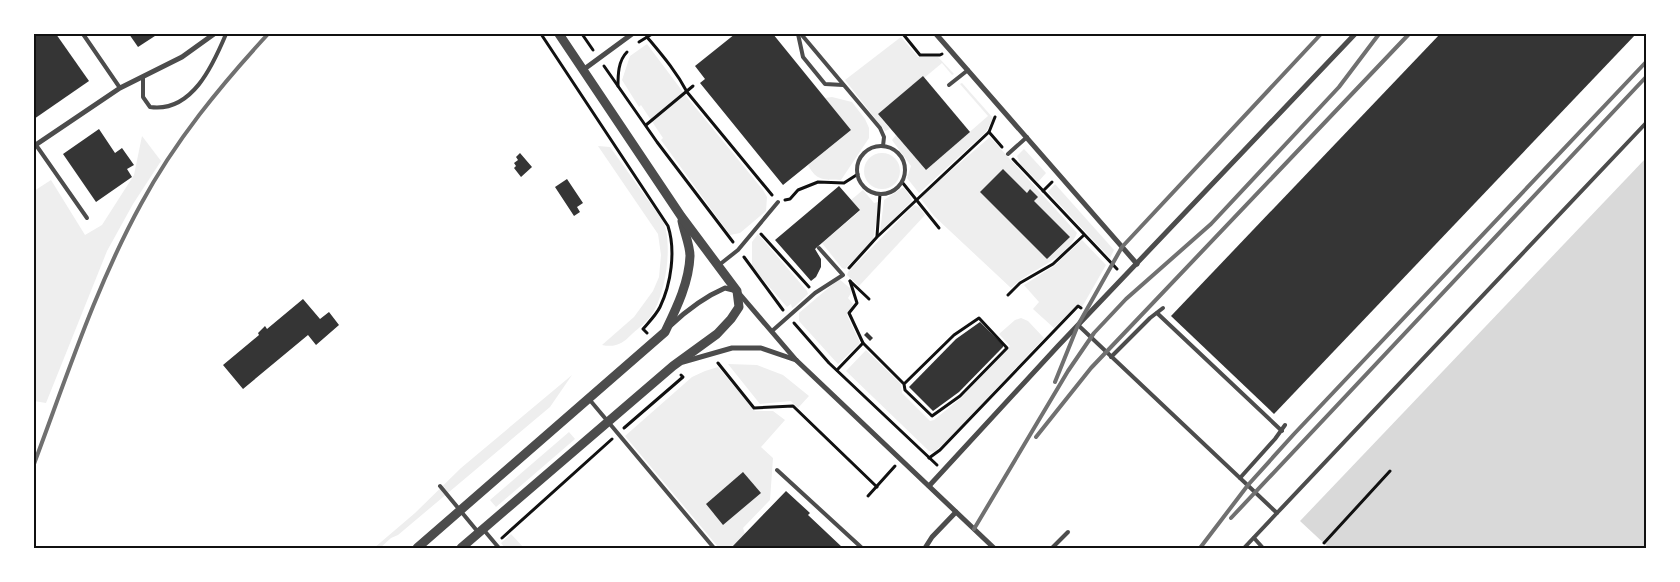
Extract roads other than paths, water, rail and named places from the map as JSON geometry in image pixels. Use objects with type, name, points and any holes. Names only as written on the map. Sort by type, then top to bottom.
[{"type":"street","points":[[35,145],[120,88],[182,57],[214,34]]},
{"type":"street","points":[[559,34],[681,216],[738,292],[796,360],[994,548]]},
{"type":"street","points":[[583,70],[632,34]]},
{"type":"street","points":[[936,34],[1137,264]]},
{"type":"street","points":[[929,486],[1078,325],[1355,34]]},
{"type":"street","points":[[665,332],[678,304],[686,280],[690,256],[681,216]]},
{"type":"street","points":[[417,548],[665,332],[686,311],[711,294],[725,288],[738,292]]},
{"type":"street","points":[[467,546],[481,531],[673,366],[717,334],[739,307],[738,292]]},
{"type":"street","points":[[673,366],[732,348],[761,348],[796,360]]},
{"type":"street","points":[[925,548],[932,537],[956,512]]},
{"type":"lane","points":[[83,34],[120,88]]},
{"type":"lane","points":[[143,77],[143,96],[150,107],[161,109],[181,101],[198,87],[216,57],[226,34]]},
{"type":"lane","points":[[800,34],[803,58],[825,84],[843,85]]},
{"type":"lane","points":[[800,34],[816,50],[880,128],[884,137],[883,146]]},
{"type":"lane","points":[[949,85],[968,70]]},
{"type":"lane","points":[[1244,548],[1646,123]]},
{"type":"lane","points":[[1008,154],[1027,137]]},
{"type":"lane","points":[[35,145],[87,218]]},
{"type":"lane","points":[[883,146],[896,151],[904,162],[905,169],[902,182],[896,189],[889,193],[880,194],[866,188],[860,181],[858,174],[860,160],[864,154],[869,149],[883,146]]},
{"type":"lane","points":[[718,266],[738,250],[778,202]]},
{"type":"lane","points":[[772,331],[815,293],[843,275],[820,248]]},
{"type":"lane","points":[[1112,357],[1150,318],[1163,308]]},
{"type":"lane","points":[[1157,313],[1282,430]]},
{"type":"lane","points":[[1078,325],[1277,513]]},
{"type":"lane","points":[[588,399],[714,548]]},
{"type":"lane","points":[[1240,478],[1285,425]]},
{"type":"lane","points":[[777,470],[862,548]]},
{"type":"lane","points":[[440,486],[461,511],[499,548]]},
{"type":"lane","points":[[1052,548],[1068,532]]},
{"type":"lane","points":[[1254,538],[1263,548]]},
{"type":"railway","points":[[34,464],[96,299],[141,204],[183,136],[268,34]]},
{"type":"railway","points":[[1055,382],[1078,325],[1122,247],[1321,34]]},
{"type":"railway","points":[[974,529],[1068,371],[1094,333],[1126,299],[1211,224],[1339,87],[1379,34]]},
{"type":"railway","points":[[1036,437],[1091,368],[1409,34]]},
{"type":"railway","points":[[1200,548],[1248,485],[1294,434],[1646,62]]},
{"type":"railway","points":[[1231,518],[1646,77]]}]
